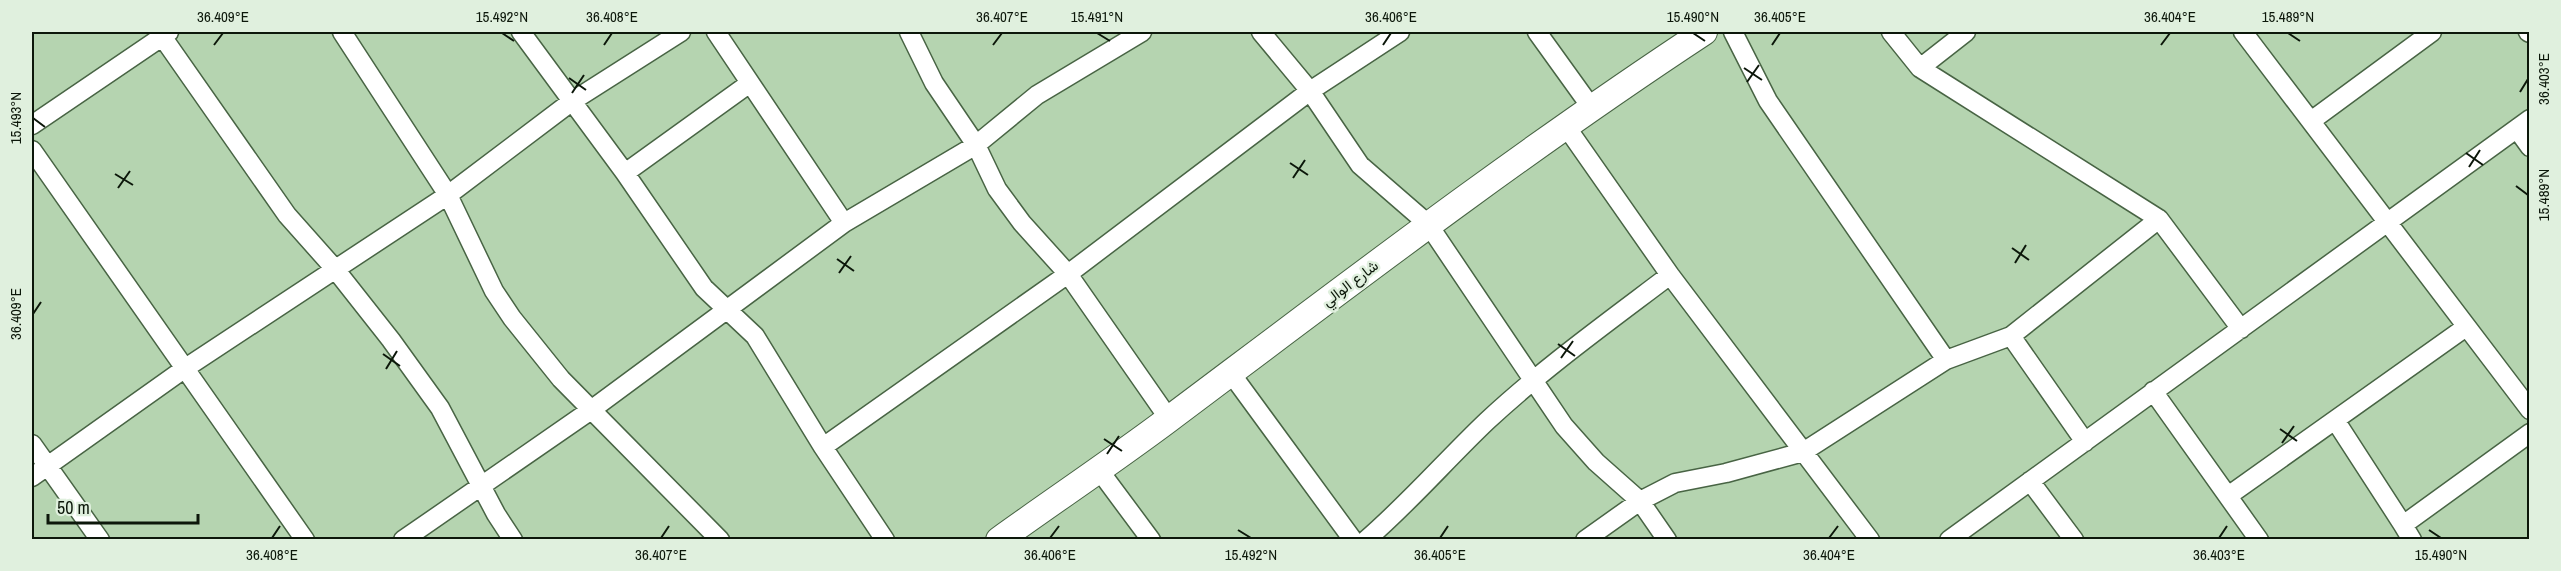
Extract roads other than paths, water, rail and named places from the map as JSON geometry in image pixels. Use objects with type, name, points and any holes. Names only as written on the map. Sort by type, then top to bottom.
[{"type":"main road","name":"شارع الوالي","points":[[999,540],[1100,470],[1428,224],[1565,125],[1704,32]]},
{"type":"street","points":[[342,32],[448,195],[494,291],[540,354],[591,410],[720,540]]},
{"type":"street","points":[[521,32],[625,173],[695,277],[727,311],[755,336],[823,447],[885,540]]},
{"type":"street","points":[[716,32],[843,223]]},
{"type":"street","points":[[909,32],[934,83],[976,145],[997,189],[1022,223],[1068,274],[1169,419]]},
{"type":"street","points":[[403,540],[591,410],[843,223],[976,145],[1037,95],[1142,32]]},
{"type":"street","points":[[1262,32],[1310,91],[1360,165],[1428,224],[1571,434],[1596,462],[1640,501],[1666,540]]},
{"type":"street","points":[[823,447],[1068,274],[1310,91],[1400,32]]},
{"type":"street","points":[[1538,32],[1591,107]]},
{"type":"street","points":[[1733,32],[1768,100],[1946,360]]},
{"type":"street","points":[[1891,32],[1920,68],[2159,219],[2241,329]]},
{"type":"street","points":[[1920,68],[1966,32]]},
{"type":"street","points":[[2243,32],[2529,410]]},
{"type":"street","points":[[2311,121],[2432,32]]},
{"type":"street","points":[[32,125],[163,33],[287,215],[335,269],[391,340],[440,408],[481,486],[513,540]]},
{"type":"street","points":[[32,477],[184,369],[448,195],[571,102],[674,33]]},
{"type":"street","points":[[625,173],[750,83]]},
{"type":"street","points":[[1948,540],[2523,124],[2529,147]]},
{"type":"street","points":[[1565,125],[1670,275],[1870,540]]},
{"type":"street","points":[[32,150],[306,540]]},
{"type":"street","points":[[1585,540],[1640,501],[1675,483],[1726,473],[1803,452],[1946,360],[2011,336],[2159,219]]},
{"type":"street","points":[[1366,540],[1487,422],[1533,381],[1670,275]]},
{"type":"street","points":[[2228,496],[2466,327]]},
{"type":"street","points":[[2011,336],[2085,442]]},
{"type":"street","points":[[1230,372],[1353,540]]},
{"type":"street","points":[[2153,391],[2259,540]]},
{"type":"street","points":[[2335,420],[2408,532],[2529,433]]},
{"type":"street","points":[[32,444],[100,540]]},
{"type":"street","points":[[1100,470],[1151,540]]},
{"type":"street","points":[[2030,481],[2074,540]]}]
